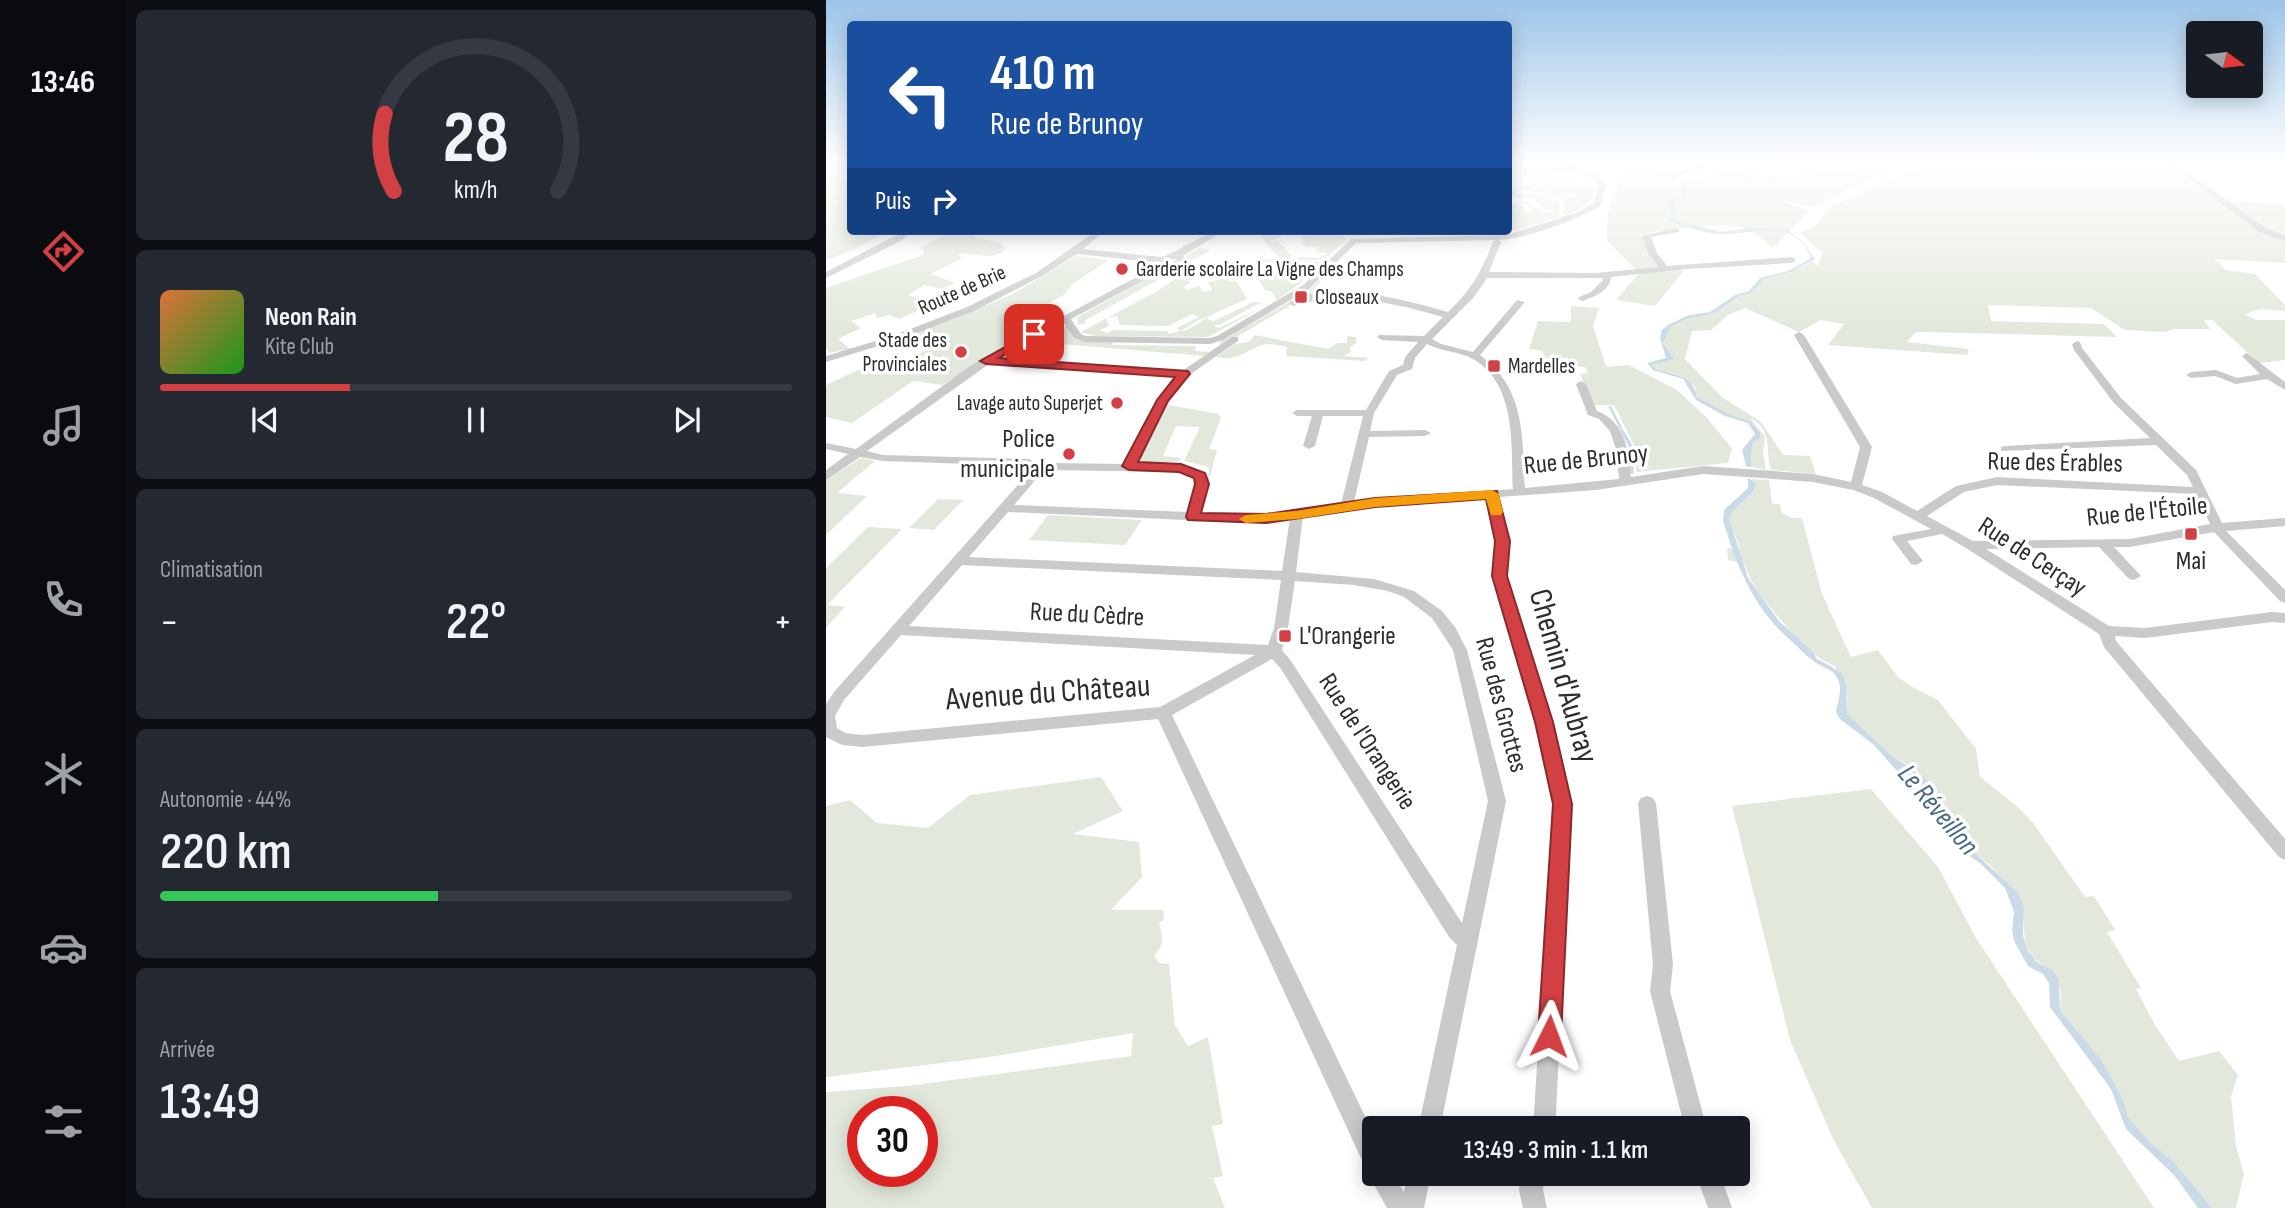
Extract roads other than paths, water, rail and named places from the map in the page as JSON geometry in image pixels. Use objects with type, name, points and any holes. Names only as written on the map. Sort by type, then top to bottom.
[{"type":"street","points":[[1063,320],[1070,323],[1077,336],[1084,339],[1210,341],[1220,338],[1306,287],[1354,240],[1508,237],[1567,218]]},
{"type":"street","points":[[2247,218],[2262,230],[2285,239]]},
{"type":"street","points":[[1665,269],[1653,254],[1646,236],[1676,230]]},
{"type":"street","points":[[826,275],[904,235]]},
{"type":"street","name":"Route de Brie","points":[[826,359],[905,333],[975,305],[1035,275],[1096,235]]},
{"type":"street","points":[[1075,251],[1180,263],[1180,256],[1214,235]]},
{"type":"street","points":[[1347,506],[1369,413],[1394,373],[1408,367],[1410,357],[1471,295],[1484,275],[1497,242]]},
{"type":"street","points":[[1484,275],[1606,275],[1792,260]]},
{"type":"street","points":[[826,476],[986,361],[1163,263]]},
{"type":"street","points":[[1582,298],[1584,295],[1594,294],[1607,281],[1606,275]]},
{"type":"street","points":[[1129,466],[1163,400],[1184,374],[1225,345],[1311,295],[1325,294],[1405,303],[1451,316]]},
{"type":"street","points":[[1475,355],[1520,302]]},
{"type":"street","points":[[1799,335],[1866,447],[1856,486]]},
{"type":"street","points":[[1382,337],[1426,339],[1437,346],[1475,355],[1486,363],[1506,387],[1514,412],[1519,490]]},
{"type":"street","points":[[2077,344],[2096,375],[2117,400],[2192,473],[2216,528],[2285,598]]},
{"type":"street","points":[[2248,356],[2285,387]]},
{"type":"street","points":[[986,361],[1184,374]]},
{"type":"street","points":[[2192,375],[2216,373],[2236,381],[2269,376]]},
{"type":"street","points":[[1581,384],[1592,413],[1606,416],[1616,429],[1625,481]]},
{"type":"street","points":[[1297,413],[1369,413]]},
{"type":"street","points":[[1309,446],[1318,414]]},
{"type":"street","points":[[1364,434],[1425,433]]},
{"type":"street","points":[[2005,449],[2160,441]]},
{"type":"street","points":[[826,446],[883,458],[1029,463],[1039,468],[1181,468],[1200,476],[1202,484],[1193,517]]},
{"type":"street","name":"Avenue du Château","points":[[1039,468],[832,707],[827,716],[829,731],[842,739],[862,741],[1163,713],[1362,1136]]},
{"type":"street","name":"Rue de Brunoy","points":[[1005,509],[1252,519],[1297,515],[1347,506],[1519,490],[1596,486],[1683,472],[1761,474]]},
{"type":"street","name":"Rue de Cerçay","points":[[1761,474],[1813,478],[1856,486],[1971,545],[2106,631],[2145,633],[2272,617],[2285,618]]},
{"type":"street","name":"Rue des Érables","points":[[1918,516],[1961,489],[1997,481],[2200,491]]},
{"type":"street","name":"Chemin d'Aubray","points":[[1492,494],[1503,541],[1500,576],[1544,722],[1562,804],[1544,1116]]},
{"type":"street","points":[[1163,713],[1274,651],[1281,628],[1297,515]]},
{"type":"street","name":"Rue de l'Étoile","points":[[1971,545],[2130,543],[2216,528],[2285,523]]},
{"type":"street","points":[[1916,561],[1898,539],[1944,530]]},
{"type":"street","points":[[2102,543],[2134,576]]},
{"type":"street","name":"Rue des Grottes","points":[[959,561],[1288,576],[1380,583],[1411,594],[1435,610],[1452,631],[1460,650],[1497,801],[1432,1116]]},
{"type":"street","name":"Rue du Cèdre","points":[[898,630],[1274,651]]},
{"type":"street","points":[[2106,631],[2109,643],[2285,852]]},
{"type":"street","name":"Rue de l'Orangerie","points":[[1274,651],[1286,664],[1456,931],[1468,942]]},
{"type":"street","points":[[1647,803],[1663,965],[1660,991],[1693,1116]]},
{"type":"street","points":[[1387,1186],[1400,1208]]},
{"type":"street","points":[[1412,1208],[1417,1186]]},
{"type":"street","points":[[1531,1186],[1535,1208]]},
{"type":"street","points":[[1711,1186],[1720,1208]]},
{"type":"water","points":[[1673,218],[1720,232],[1750,228],[1788,230],[1802,241],[1815,259],[1791,272],[1765,279],[1751,293],[1739,296],[1716,313],[1684,320],[1671,327],[1663,343],[1674,359],[1652,365],[1688,381],[1697,397],[1728,414],[1751,422],[1760,433],[1760,438],[1752,444],[1751,467],[1746,466],[1742,450],[1755,434],[1748,423],[1725,416],[1696,400],[1683,379],[1653,370],[1647,363],[1666,358],[1660,338],[1662,330],[1668,325],[1689,315],[1710,312],[1735,295],[1749,291],[1760,278],[1788,271],[1811,258],[1795,236],[1784,232],[1772,230],[1721,234],[1693,229],[1668,220]]},
{"type":"water","name":"Le Réveillon","points":[[1748,478],[1755,482],[1754,488],[1729,518],[1748,578],[1779,621],[1814,653],[1816,658],[1842,673],[1846,684],[1847,714],[1890,754],[1926,779],[1937,794],[1945,814],[1975,853],[2018,893],[2024,907],[2023,936],[2028,951],[2037,962],[2052,970],[2059,979],[2060,1010],[2101,1060],[2123,1099],[2128,1117],[2150,1142],[2174,1162],[2212,1208],[2198,1208],[2174,1175],[2126,1129],[2111,1089],[2050,1007],[2049,983],[2043,974],[2028,966],[2015,943],[2012,931],[2014,912],[2005,888],[1980,863],[1965,853],[1921,787],[1898,772],[1874,745],[1840,719],[1836,712],[1840,689],[1836,676],[1811,659],[1777,628],[1756,600],[1740,570],[1723,520],[1724,510],[1748,488]]},
{"type":"waterway","points":[[1610,407],[1625,436]]},
{"type":"waterway","points":[[1624,434],[1630,445],[1632,472]]},
{"type":"place","name":"Garderie scolaire La Vigne des Champs","points":[[1122,269]]},
{"type":"place","name":"Closeaux","points":[[1301,297]]},
{"type":"place","name":"Stade des Provinciales","points":[[961,352]]},
{"type":"place","name":"Mardelles","points":[[1494,366]]},
{"type":"place","name":"Lavage auto Superjet","points":[[1117,403]]},
{"type":"place","name":"Police municipale","points":[[1069,454]]},
{"type":"place","name":"Mai","points":[[2191,534]]},
{"type":"place","name":"L'Orangerie","points":[[1285,636]]}]
